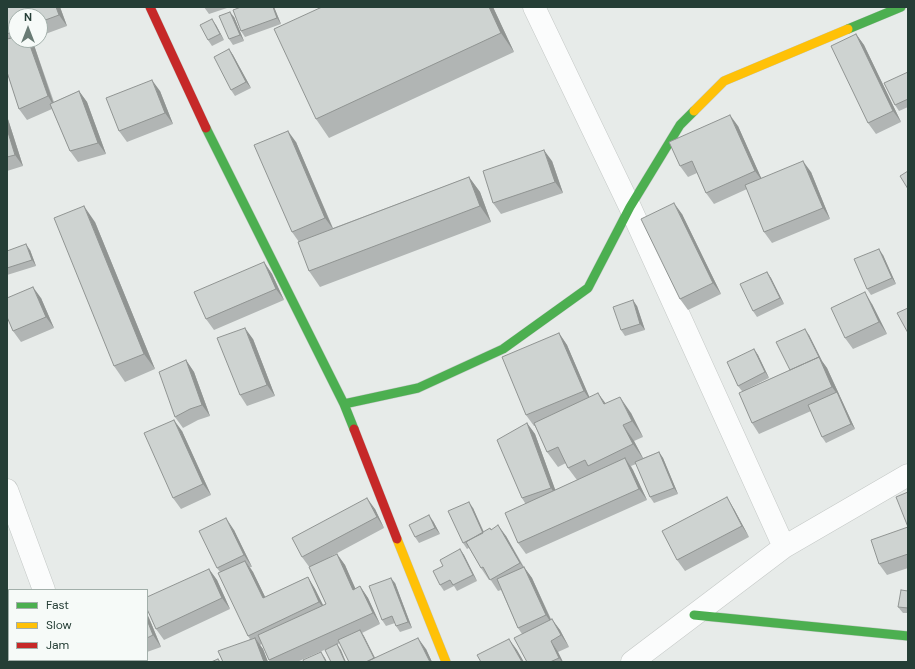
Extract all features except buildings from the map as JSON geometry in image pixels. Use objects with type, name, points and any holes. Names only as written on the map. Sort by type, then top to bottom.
[{"type":"street","points":[[150,7],[204,125],[344,404],[446,662]]},
{"type":"street","points":[[534,7],[630,207],[784,547]]},
{"type":"street","points":[[344,404],[418,388],[503,349],[588,288],[630,207],[680,125],[724,81],[901,7]]},
{"type":"street","points":[[632,662],[784,547],[908,475]]},
{"type":"street","points":[[7,490],[44,589]]},
{"type":"street","points":[[694,615],[908,636]]},
{"type":"traffic: fast","points":[[848,29],[901,7]]},
{"type":"traffic: fast","points":[[344,404],[418,388],[503,349],[588,288],[630,207],[680,125],[694,111]]},
{"type":"traffic: fast","points":[[206,128],[344,404],[354,429]]},
{"type":"traffic: fast","points":[[694,615],[908,636]]},
{"type":"traffic: slow","points":[[694,111],[724,81],[848,29]]},
{"type":"traffic: slow","points":[[397,539],[446,662]]},
{"type":"traffic: jam","points":[[150,7],[206,128]]},
{"type":"traffic: jam","points":[[354,429],[397,539]]}]
